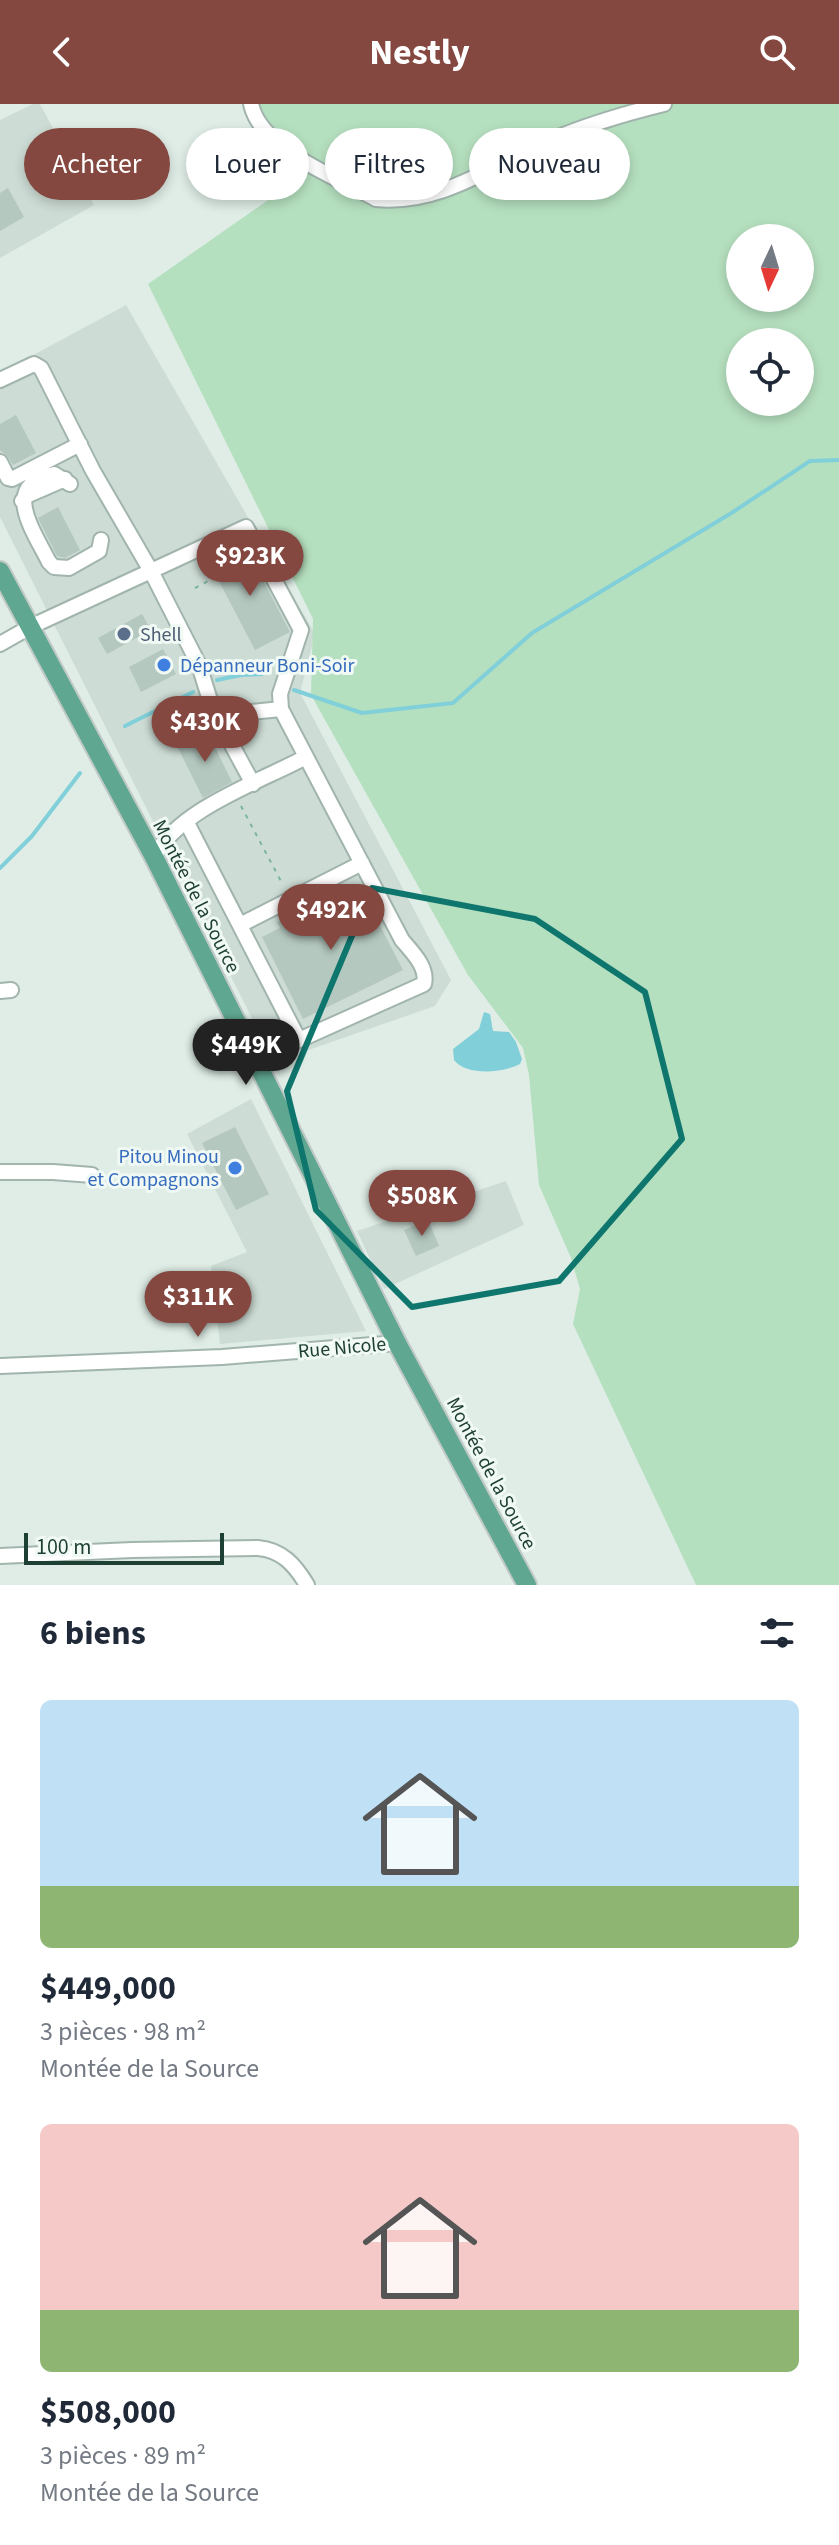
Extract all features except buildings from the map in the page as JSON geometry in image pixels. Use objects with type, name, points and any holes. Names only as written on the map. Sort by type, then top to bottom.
[{"type":"main road","name":"Montée de la Source","points":[[0,571],[154,857],[397,1343],[527,1585]]},
{"type":"street","points":[[251,104],[267,135],[285,150],[376,199],[412,200],[477,178],[545,143],[664,104]]},
{"type":"street","points":[[0,380],[34,364],[41,368],[199,665],[213,710],[253,784]]},
{"type":"street","points":[[0,462],[10,479],[80,444]]},
{"type":"street","points":[[68,482],[54,474],[37,479],[26,486],[22,501],[49,562],[54,567],[69,568],[99,551],[101,540]]},
{"type":"street","points":[[0,644],[30,627],[246,527],[301,630],[280,694],[281,709],[402,940],[419,961],[426,980],[424,984],[299,1040],[285,1045],[248,1044]]},
{"type":"street","points":[[213,710],[251,712],[281,709]]},
{"type":"street","points":[[154,857],[166,837],[186,821],[306,757]]},
{"type":"street","points":[[186,821],[299,1040]]},
{"type":"street","points":[[240,925],[362,863]]},
{"type":"street","points":[[0,1172],[92,1175]]},
{"type":"street","name":"Rue Nicole","points":[[0,1366],[222,1357],[397,1343]]},
{"type":"street","points":[[0,1556],[132,1550],[270,1549],[292,1563],[307,1585]]},
{"type":"path","points":[[195,588],[214,578]]},
{"type":"path","points":[[235,794],[286,890]]},
{"type":"highlighted area","points":[[372,888],[535,919],[645,992],[682,1139],[559,1281],[412,1307],[316,1210],[287,1091]]},
{"type":"shaded area","points":[[33,104],[40,104],[53,128],[24,128],[24,200],[91,200],[94,205],[0,258],[0,120]]},
{"type":"shaded area","points":[[126,305],[315,634],[300,693],[451,980],[435,1006],[274,1062],[0,517],[0,373]]},
{"type":"shaded area","points":[[251,1099],[366,1331],[220,1344],[211,1266],[247,1252],[187,1134]]},
{"type":"shaded area","points":[[506,1181],[524,1225],[384,1289],[357,1231]]},
{"type":"green space","points":[[251,104],[839,104],[839,1585],[696,1585],[573,1324],[580,1289],[571,1258],[539,1185],[529,1075],[523,1048],[468,975],[311,695],[313,619],[148,284],[268,200],[309,200],[309,128],[259,128]]},
{"type":"water","points":[[484,1012],[490,1014],[493,1031],[509,1032],[516,1042],[522,1059],[520,1064],[504,1069],[476,1071],[454,1060],[453,1049],[479,1029]]},
{"type":"waterway","points":[[294,690],[362,713],[453,703],[532,633],[733,512],[810,461],[839,460]]},
{"type":"waterway","points":[[217,680],[262,674]]},
{"type":"waterway","points":[[125,726],[193,692]]},
{"type":"waterway","points":[[0,868],[32,836],[80,773]]},
{"type":"place","name":"Shell","points":[[124,634]]},
{"type":"place","name":"Dépanneur Boni-Soir","points":[[164,665]]},
{"type":"place","name":"Pitou Minou et Compagnons","points":[[235,1168]]}]
